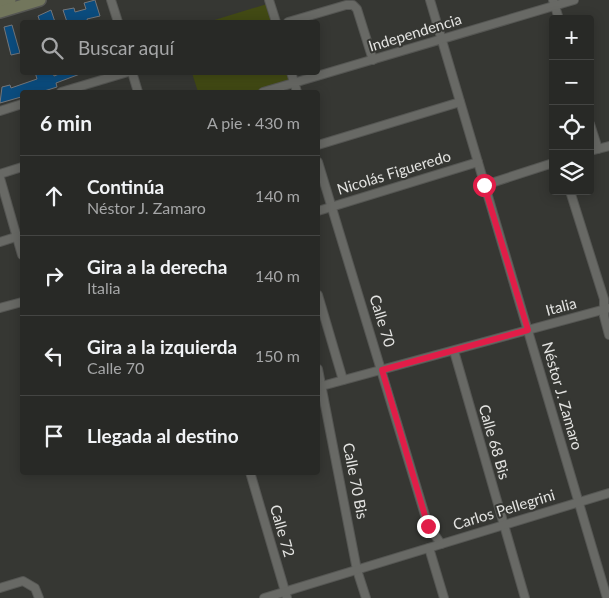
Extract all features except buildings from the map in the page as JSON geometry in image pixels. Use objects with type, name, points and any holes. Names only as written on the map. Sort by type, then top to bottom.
[{"type":"main road","points":[[0,3],[10,0]]},
{"type":"main road","points":[[0,12],[40,0]]},
{"type":"street","points":[[111,0],[117,20]]},
{"type":"street","points":[[269,0],[275,20]]},
{"type":"street","name":"Néstor J. Zamaro","points":[[430,0],[607,598]]},
{"type":"street","name":"Independencia","points":[[270,90],[373,60],[554,3],[574,0]]},
{"type":"street","points":[[295,20],[346,5],[353,5],[357,9],[373,60]]},
{"type":"street","points":[[68,90],[120,75]]},
{"type":"street","points":[[131,75],[137,90]]},
{"type":"street","points":[[292,75],[296,90]]},
{"type":"street","points":[[320,144],[460,102]]},
{"type":"street","points":[[0,111],[20,105]]},
{"type":"street","points":[[594,150],[609,146]]},
{"type":"street","name":"Nicolás Figueredo","points":[[320,210],[478,162]]},
{"type":"street","points":[[484,185],[549,164]]},
{"type":"street","points":[[0,242],[20,236],[0,176],[20,168]]},
{"type":"street","name":"Calle 70","points":[[320,170],[428,526],[441,544]]},
{"type":"street","points":[[571,195],[607,309],[609,336]]},
{"type":"street","points":[[320,302],[343,380]]},
{"type":"street","points":[[0,308],[20,303]]},
{"type":"street","name":"Italia","points":[[320,386],[607,309]]},
{"type":"street","name":"Calle 68 Bis","points":[[454,351],[525,598]]},
{"type":"street","name":"Calle 70 Bis","points":[[320,386],[358,570],[366,598]]},
{"type":"street","name":"Calle 72","points":[[251,475],[286,595]]},
{"type":"street","name":"Carlos Pellegrini","points":[[264,598],[286,595],[358,570],[609,492]]},
{"type":"street","points":[[429,548],[444,598]]},
{"type":"street","points":[[0,588],[23,581],[35,588],[39,598]]},
{"type":"green space","points":[[267,4],[272,20],[215,20]]},
{"type":"green space","points":[[193,75],[289,75],[291,81],[260,90],[197,90]]},
{"type":"route","points":[[428,526],[382,370],[528,330],[484,185]]}]
